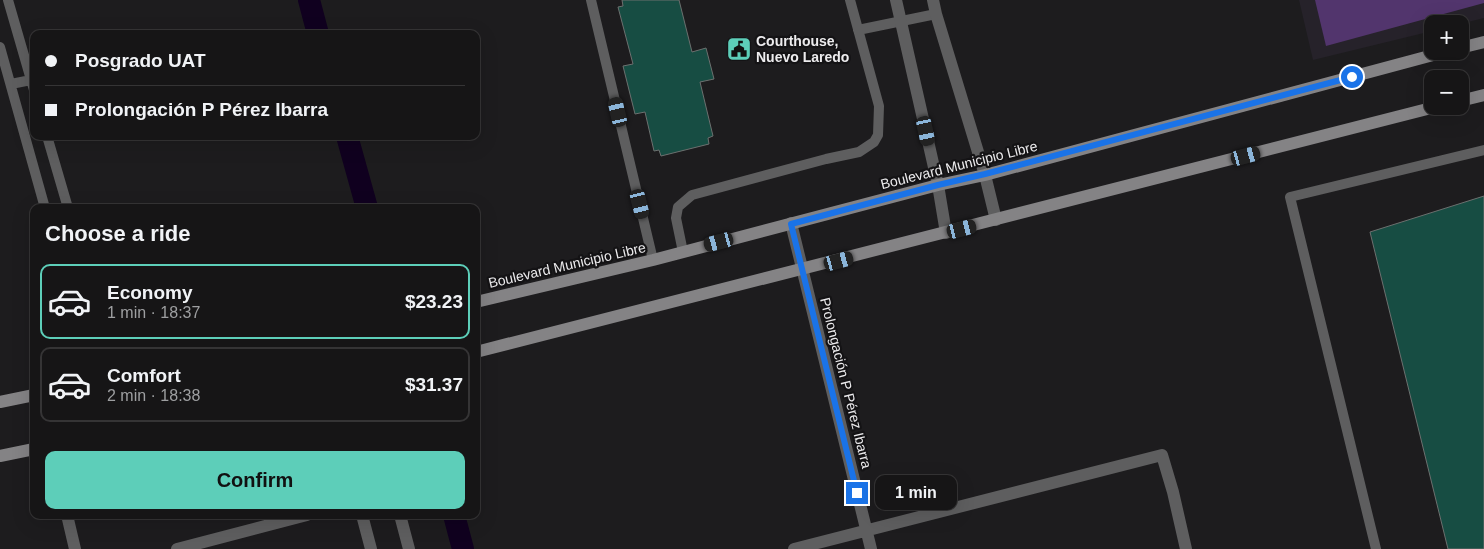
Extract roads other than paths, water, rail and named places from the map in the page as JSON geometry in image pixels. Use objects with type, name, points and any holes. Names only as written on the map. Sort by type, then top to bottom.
[{"type":"main road","points":[[1469,46],[1484,42]]},
{"type":"main road","name":"Boulevard Municipio Libre","points":[[480,301],[684,252],[1424,57]]},
{"type":"main road","points":[[1469,99],[1484,95]]},
{"type":"main road","points":[[480,351],[1424,110]]},
{"type":"main road","points":[[0,402],[30,396]]},
{"type":"main road","points":[[0,456],[30,451]]},
{"type":"street","points":[[896,0],[938,185],[946,233]]},
{"type":"street","points":[[933,0],[985,174],[996,220]]},
{"type":"street","name":"Prolongación P Pérez Ibarra","points":[[791,224],[871,549]]},
{"type":"street","points":[[794,549],[1162,456],[1173,492],[1186,549]]},
{"type":"street","points":[[68,519],[76,549]]},
{"type":"street","points":[[176,549],[292,519]]},
{"type":"street","points":[[363,519],[371,549]]},
{"type":"street","points":[[401,519],[409,549]]},
{"type":"lane","points":[[8,0],[30,78]]},
{"type":"lane","points":[[591,0],[653,260]]},
{"type":"lane","points":[[684,252],[676,218],[678,207],[692,195],[859,152],[874,142],[878,135],[879,106],[850,0]]},
{"type":"lane","points":[[858,30],[936,14]]},
{"type":"lane","points":[[0,47],[44,204]]},
{"type":"lane","points":[[10,84],[30,85]]},
{"type":"lane","points":[[48,140],[67,204]]},
{"type":"lane","points":[[1376,549],[1290,198],[1484,150]]},
{"type":"lane","points":[[15,398],[30,390]]},
{"type":"waterway","points":[[309,0],[317,30]]},
{"type":"waterway","points":[[348,140],[366,204]]},
{"type":"waterway","points":[[455,519],[463,549]]},
{"type":"place","name":"Courthouse, Nuevo Laredo","points":[[739,49]]}]
